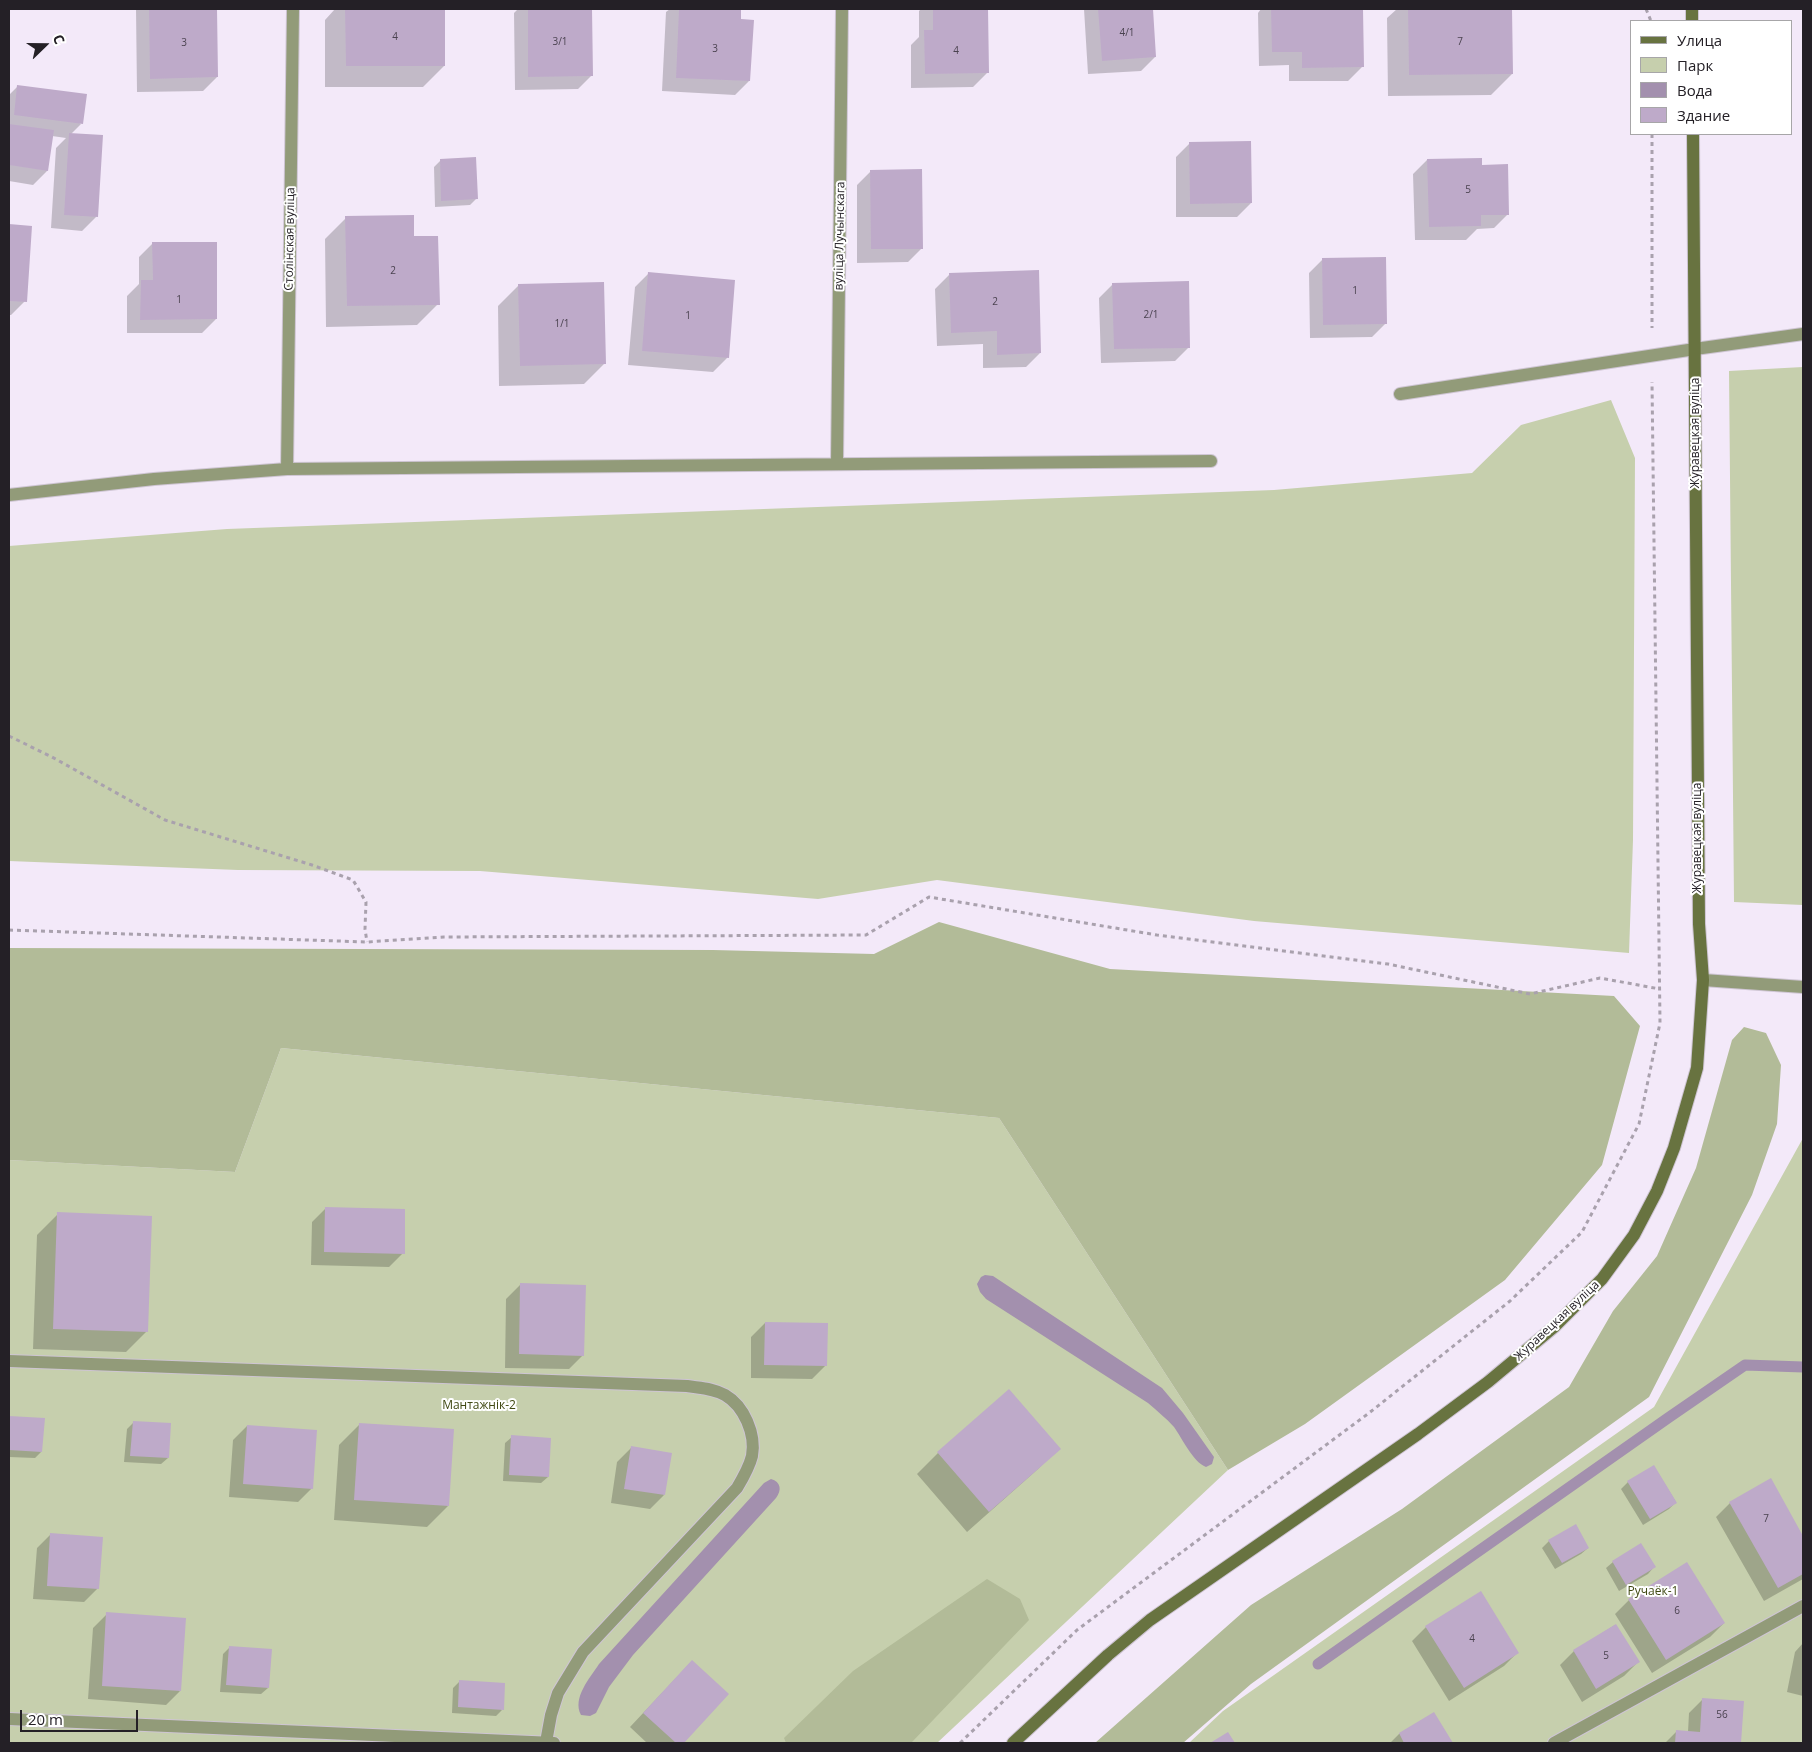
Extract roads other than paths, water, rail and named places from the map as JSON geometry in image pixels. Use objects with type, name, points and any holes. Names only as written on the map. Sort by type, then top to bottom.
[{"type":"street","name":"Столінская вуліца","points":[[287,469],[293,9]]},
{"type":"street","name":"вуліца Лучынскага","points":[[837,464],[842,9]]},
{"type":"street","name":"Журавецкая вуліца","points":[[1013,1743],[1108,1655],[1150,1620],[1418,1434],[1488,1382],[1554,1327],[1602,1279],[1634,1235],[1657,1191],[1674,1148],[1697,1068],[1703,980],[1699,924],[1693,135]]},
{"type":"street","points":[[1400,394],[1803,334]]},
{"type":"street","points":[[9,495],[154,479],[287,469],[1211,461]]},
{"type":"street","points":[[1703,980],[1803,987]]},
{"type":"street","points":[[9,1362],[687,1386],[707,1389],[725,1395],[738,1407],[747,1422],[752,1438],[752,1455],[747,1472],[737,1488],[583,1652],[558,1693],[551,1714],[550,1743],[9,1719]]},
{"type":"street","points":[[1554,1743],[1803,1606]]},
{"type":"water","points":[[985,1275],[993,1276],[1162,1388],[1183,1413],[1214,1457],[1212,1464],[1206,1467],[1201,1464],[1188,1449],[1174,1427],[1148,1403],[986,1299],[980,1292],[977,1284],[981,1277]]},
{"type":"water","points":[[771,1479],[777,1482],[780,1487],[776,1498],[633,1655],[609,1687],[596,1713],[590,1716],[581,1715],[579,1709],[580,1695],[599,1664],[764,1483]]},
{"type":"waterway","points":[[1318,1664],[1745,1365],[1803,1367]]},
{"type":"park label","name":"Мантажнік-2","points":[[479,1406]]},
{"type":"park label","name":"Ручаёк-1","points":[[1653,1592]]}]
